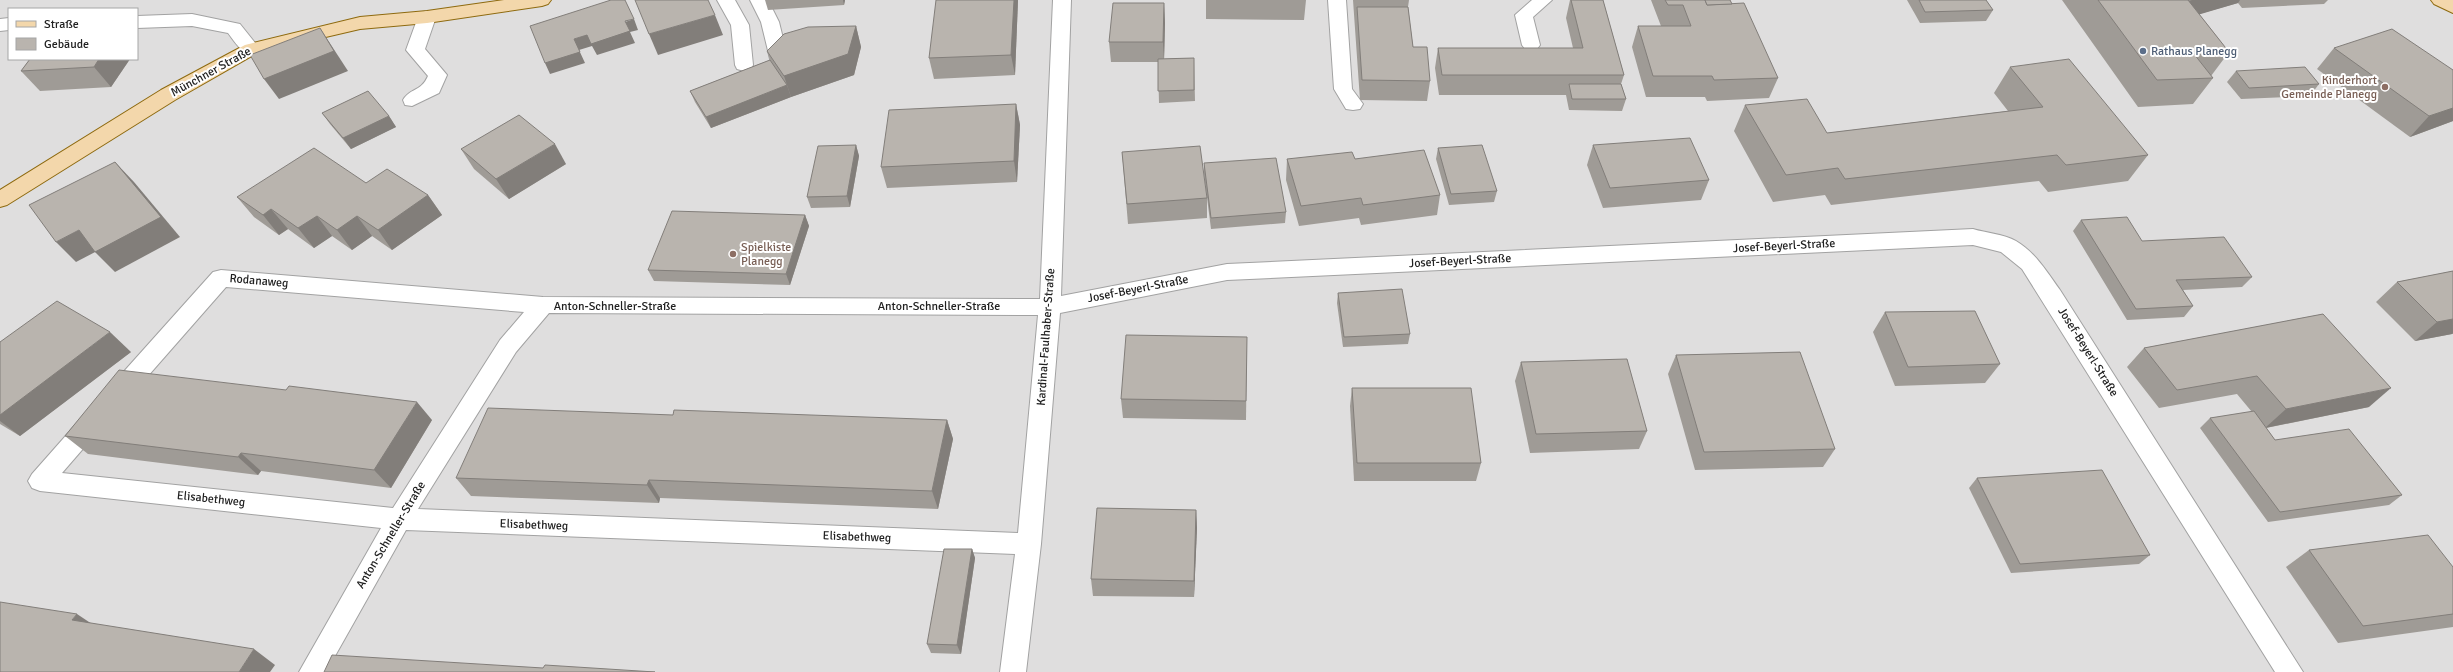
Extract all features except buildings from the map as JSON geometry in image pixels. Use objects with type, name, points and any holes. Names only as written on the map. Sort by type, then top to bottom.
[{"type":"main road","name":"Münchner Straße","points":[[0,200],[168,95],[251,49],[307,34],[360,23],[428,18],[542,0]]},
{"type":"main road","points":[[2440,0],[2453,7]]},
{"type":"street","points":[[726,0],[740,25],[744,65]]},
{"type":"street","points":[[759,0],[770,22],[779,59]]},
{"type":"street","name":"Kardinal-Faulhaber-Straße","points":[[1013,672],[1029,544],[1050,307],[1062,0]]},
{"type":"street","points":[[1337,0],[1343,89],[1353,104]]},
{"type":"street","points":[[1531,46],[1524,15],[1543,0]]},
{"type":"street","points":[[412,100],[432,89],[438,75],[415,50],[428,18]]},
{"type":"street","points":[[138,22],[192,20],[234,28],[251,49]]},
{"type":"street","name":"Josef-Beyerl-Straße","points":[[1050,307],[1227,272],[1973,238],[2008,246],[2029,263],[2052,296],[2290,672]]},
{"type":"street","name":"Rodanaweg","points":[[40,481],[222,278],[543,305]]},
{"type":"street","name":"Anton-Schneller-Straße","points":[[312,672],[399,519],[508,346],[543,305],[1050,307]]},
{"type":"street","name":"Elisabethweg","points":[[40,481],[399,519],[1029,544]]},
{"type":"shaded area","points":[[0,0],[2453,0],[2453,672],[0,672]]},
{"type":"place","name":"Rathaus Planegg","points":[[2143,51]]},
{"type":"place","name":"Kinderhort Gemeinde Planegg","points":[[2385,87]]},
{"type":"place","name":"Spielkiste Planegg","points":[[733,254]]}]
